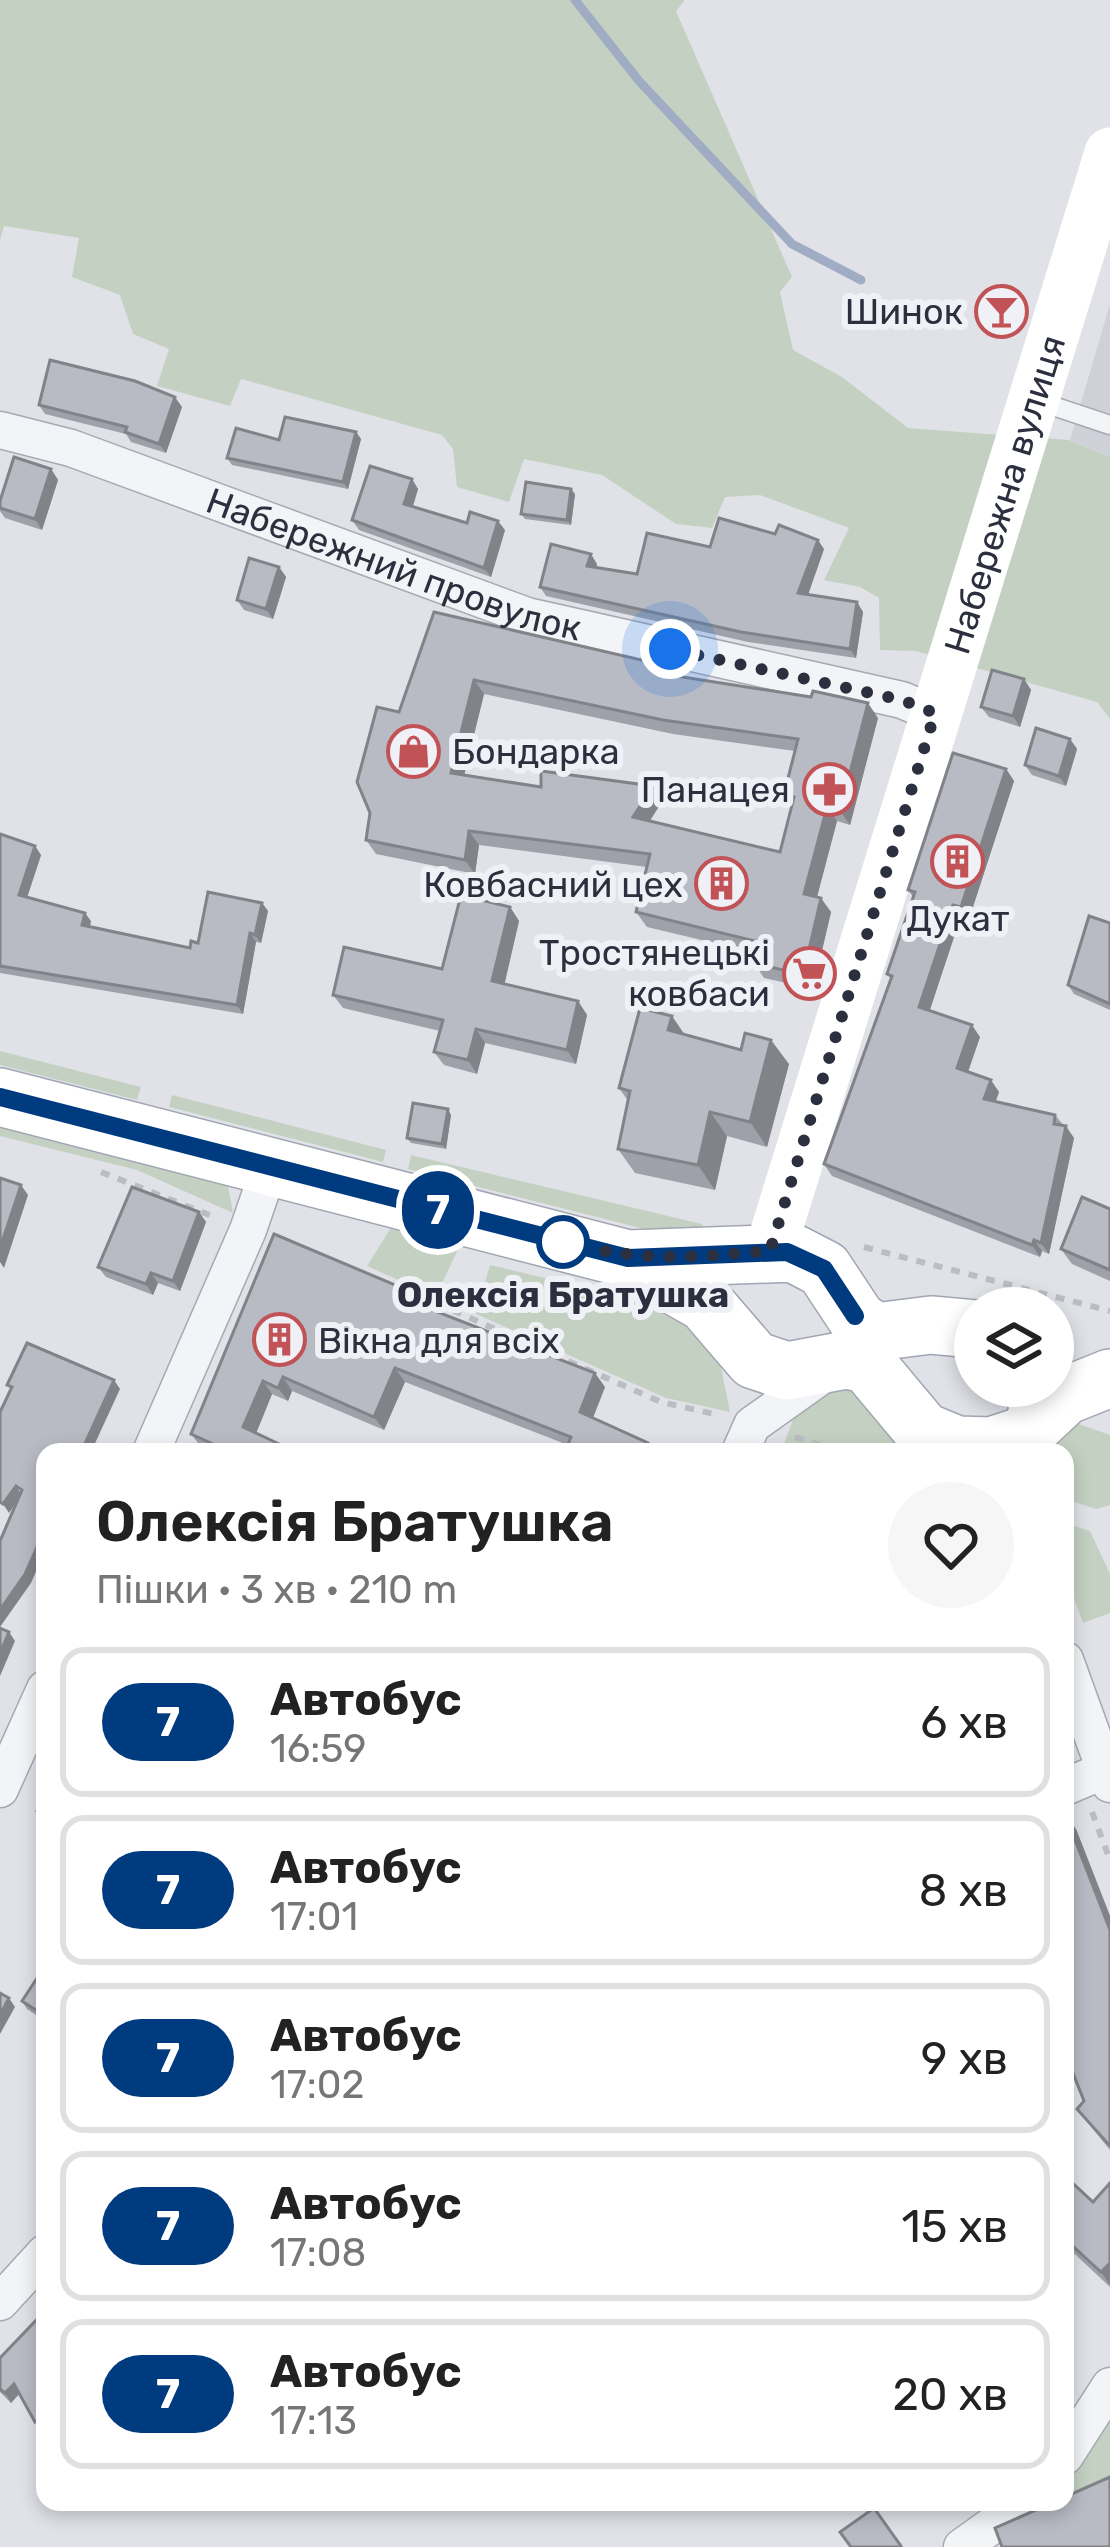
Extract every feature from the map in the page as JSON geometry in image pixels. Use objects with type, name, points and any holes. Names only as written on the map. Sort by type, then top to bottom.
[{"type":"main road","name":"Набережна вулиця","points":[[731,1271],[935,713],[1110,152]]},
{"type":"main road","points":[[0,1097],[628,1258],[731,1271],[793,1253],[824,1269],[891,1398],[923,1431],[1036,1409]]},
{"type":"main road","points":[[731,1271],[749,1357],[788,1371],[936,1324],[954,1326]]},
{"type":"street","name":"Набережний провулок","points":[[0,430],[70,448],[527,616],[902,700],[935,713]]},
{"type":"street","points":[[155,1443],[248,1230],[270,1166]]},
{"type":"street","points":[[746,1439],[868,1346]]},
{"type":"street","points":[[746,1439],[749,1357]]},
{"type":"street","points":[[1074,1685],[1107,1777],[1074,1784]]},
{"type":"street","points":[[0,1789],[36,1709]]},
{"type":"street","points":[[0,2302],[36,2263]]},
{"type":"street","points":[[1074,2442],[1110,2386]]},
{"type":"street","points":[[962,2547],[1012,2511]]},
{"type":"lane","points":[[1033,400],[1110,425]]},
{"type":"path","points":[[89,1168],[248,1230]]},
{"type":"path","points":[[848,1240],[1110,1311]]},
{"type":"path","points":[[414,1294],[746,1439]]},
{"type":"shaded area","points":[[1110,304],[1110,457],[1070,440]]},
{"type":"green space","points":[[0,0],[685,0],[676,11],[792,277],[780,292],[793,350],[842,377],[908,428],[1069,440],[1110,457],[1110,719],[1097,702],[916,651],[880,650],[879,598],[860,587],[824,580],[849,528],[760,495],[725,497],[712,528],[676,524],[602,475],[524,459],[509,502],[457,487],[453,449],[442,435],[241,379],[230,406],[157,386],[169,349],[133,334],[120,295],[72,277],[79,238],[4,226],[0,240]]},
{"type":"green space","points":[[0,1051],[141,1087],[137,1100],[0,1065]]},
{"type":"green space","points":[[172,1095],[386,1150],[383,1162],[169,1107]]},
{"type":"green space","points":[[0,1121],[220,1180],[228,1186],[233,1213],[137,1170],[0,1136]]},
{"type":"green space","points":[[411,1155],[702,1227],[672,1236],[408,1169]]},
{"type":"green space","points":[[392,1226],[443,1240],[457,1251],[436,1297],[367,1266]]},
{"type":"green space","points":[[490,1265],[697,1314],[719,1358],[730,1412],[666,1398],[476,1314]]},
{"type":"green space","points":[[842,1361],[948,1443],[784,1443],[805,1387]]},
{"type":"green space","points":[[1065,1419],[1110,1435],[1110,1505],[1096,1509],[1074,1502],[1074,1443],[1057,1443]]},
{"type":"green space","points":[[1074,1526],[1090,1531],[1110,1574],[1110,1613],[1083,1623],[1074,1598]]},
{"type":"green space","points":[[1110,2409],[1110,2492],[1074,2507],[1074,2460]]},
{"type":"green space","points":[[1030,2511],[1064,2511],[1006,2535]]},
{"type":"building","points":[[50,360],[135,381],[175,397],[159,444],[125,432],[127,427],[39,405]]},
{"type":"building","points":[[285,417],[356,432],[343,482],[227,458],[236,428],[279,440]]},
{"type":"building","points":[[14,457],[51,469],[35,519],[0,508]]},
{"type":"building","points":[[370,466],[412,479],[404,504],[467,523],[470,512],[498,521],[484,568],[352,520]]},
{"type":"building","points":[[526,482],[571,489],[567,520],[521,514]]},
{"type":"building","points":[[719,518],[775,534],[779,525],[818,540],[798,593],[857,602],[850,649],[741,632],[540,587],[551,544],[591,554],[587,566],[637,574],[647,533],[710,547]]},
{"type":"building","points":[[249,558],[279,567],[266,609],[237,600]]},
{"type":"building","points":[[434,612],[672,667],[670,675],[811,697],[813,691],[868,703],[840,811],[827,807],[804,894],[821,898],[803,975],[754,963],[759,942],[636,912],[650,854],[469,831],[465,860],[366,840],[370,813],[357,782],[377,707],[399,712]],"holes":[[[474,680],[663,720],[798,739],[784,794],[794,797],[780,852],[633,817],[653,786],[541,771],[541,787],[451,773]]]},
{"type":"building","points":[[992,670],[1024,679],[1013,716],[981,707]]},
{"type":"building","points":[[1036,728],[1070,739],[1059,776],[1025,765]]},
{"type":"building","points":[[953,753],[1006,769],[961,907],[953,905],[919,1007],[972,1025],[957,1068],[991,1080],[984,1099],[1055,1115],[1054,1124],[1066,1126],[1041,1243],[1034,1240],[1032,1245],[824,1164],[892,976],[887,974],[915,892],[908,890]]},
{"type":"building","points":[[0,834],[35,846],[19,895],[85,913],[82,925],[190,948],[191,941],[198,943],[208,892],[262,903],[255,935],[250,933],[237,1005],[0,966]]},
{"type":"building","points":[[461,895],[510,907],[492,981],[578,1001],[567,1050],[476,1029],[468,1060],[434,1052],[443,1020],[333,995],[344,947],[442,969]]},
{"type":"building","points":[[1089,916],[1110,923],[1110,1004],[1068,985]]},
{"type":"building","points":[[640,1008],[672,1016],[668,1030],[741,1050],[745,1033],[771,1040],[750,1122],[710,1112],[698,1165],[618,1149],[630,1091],[619,1088]]},
{"type":"building","points":[[413,1103],[448,1109],[442,1144],[407,1138]]},
{"type":"building","points":[[0,1178],[21,1185],[0,1248]]},
{"type":"building","points":[[132,1187],[199,1212],[173,1281],[151,1273],[146,1284],[98,1267]]},
{"type":"building","points":[[1082,1197],[1110,1209],[1110,1270],[1061,1249]]},
{"type":"building","points":[[274,1234],[426,1298],[422,1306],[595,1373],[580,1412],[648,1443],[569,1443],[571,1437],[395,1368],[374,1417],[283,1377],[278,1388],[263,1381],[243,1427],[277,1443],[211,1443],[191,1434]]},
{"type":"building","points":[[27,1343],[114,1380],[85,1443],[36,1443],[36,1549],[0,1610],[0,1541],[22,1490],[16,1486],[0,1502],[0,1412],[12,1387],[7,1385]]},
{"type":"building","points":[[0,1628],[9,1632],[0,1653]]},
{"type":"building","points":[[1074,1837],[1110,1930],[1110,2146],[1077,2109],[1084,2101],[1074,2076]]},
{"type":"building","points":[[36,1980],[36,2010],[22,2001]]},
{"type":"building","points":[[0,1993],[9,1998],[0,2015]]},
{"type":"building","points":[[1110,2183],[1110,2263],[1101,2272],[1074,2247],[1074,2184],[1093,2202]]},
{"type":"building","points":[[36,2320],[36,2422],[14,2384],[5,2393],[0,2389],[0,2358]]},
{"type":"building","points":[[1110,2477],[1110,2547],[1002,2547],[995,2528],[1034,2511],[1074,2511],[1074,2493]]},
{"type":"building","points":[[876,2511],[901,2546],[851,2547],[840,2532]]},
{"type":"waterway","points":[[575,0],[639,81],[792,244],[861,280]]},
{"type":"bus line","name":"7","points":[[0,1097],[628,1258],[793,1253],[824,1269],[855,1316]]},
{"type":"place","name":"Шинок","points":[[1002,311]]},
{"type":"place","name":"Бондарка","points":[[413,751]]},
{"type":"place","name":"Панацея","points":[[829,789]]},
{"type":"place","name":"Дукат","points":[[958,862]]},
{"type":"place","name":"Ковбасний цех","points":[[722,884]]},
{"type":"place","name":"Тростянецькі ковбаси","points":[[809,973]]},
{"type":"place","name":"Олексія Братушка","points":[[563,1242]]},
{"type":"place","name":"Вікна для всіх","points":[[279,1340]]},
{"type":"route","points":[[563,1242],[628,1258],[718,1258],[770,1251],[935,713],[902,700],[670,649]]}]
